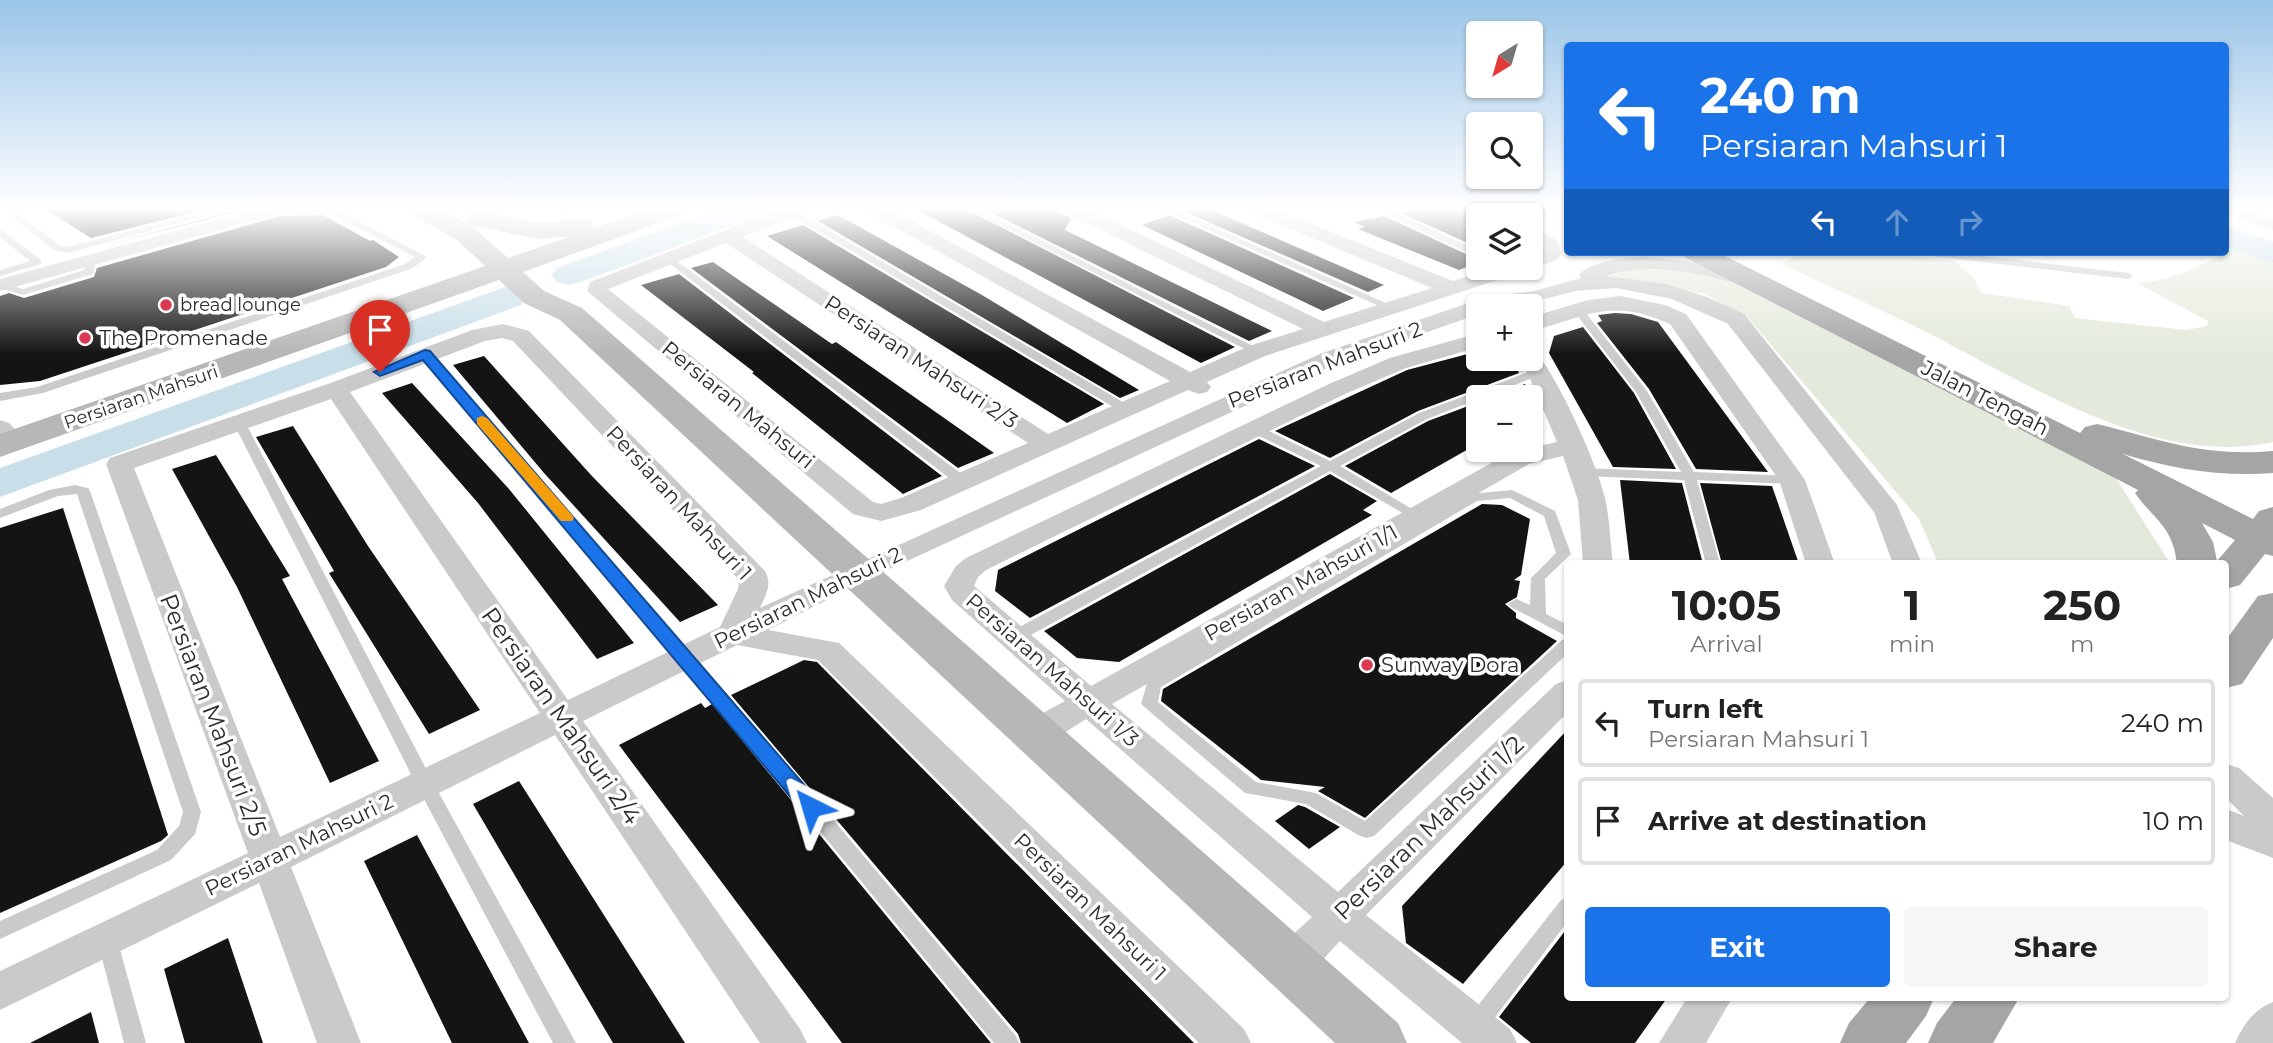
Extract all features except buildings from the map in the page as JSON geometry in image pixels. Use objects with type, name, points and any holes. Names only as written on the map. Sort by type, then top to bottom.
[{"type":"main road","name":"Jalan Tengah","points":[[1705,257],[2101,457],[2269,528]]},
{"type":"main road","name":"Jalan Tengah","points":[[1732,257],[2072,426],[2269,528]]},
{"type":"main road","points":[[2072,426],[2139,449],[2177,458],[2230,463],[2273,462]]},
{"type":"main road","points":[[2101,457],[2155,493],[2176,513],[2192,539],[2196,560]]},
{"type":"main road","points":[[2229,573],[2269,528]]},
{"type":"main road","points":[[2249,648],[2273,606]]},
{"type":"main road","points":[[1868,1043],[1903,1001]]},
{"type":"main road","points":[[1958,1043],[1988,1001]]},
{"type":"street","points":[[0,285],[99,257]]},
{"type":"street","points":[[399,294],[449,271],[466,257]]},
{"type":"street","points":[[505,257],[518,268],[537,298],[571,314],[1377,1043]]},
{"type":"street","points":[[518,268],[548,267],[561,257]]},
{"type":"street","name":"Persiaran Mahsuri 2/3","points":[[760,257],[1045,443]]},
{"type":"street","points":[[964,257],[1189,380],[1225,403]]},
{"type":"street","points":[[1170,257],[1320,330]]},
{"type":"street","points":[[1375,257],[1451,288]]},
{"type":"street","points":[[1509,294],[1612,257]]},
{"type":"street","name":"Persiaran Mahsuri","points":[[668,258],[597,286],[598,291],[863,508],[881,513],[911,504],[962,481]]},
{"type":"street","points":[[1524,294],[1627,264],[1690,266],[1753,281]]},
{"type":"street","name":"Persiaran Mahsuri","points":[[1,434],[440,292],[491,285],[518,268]]},
{"type":"street","name":"Persiaran Mahsuri","points":[[1,434],[399,294],[518,268]]},
{"type":"street","points":[[962,481],[1256,351],[1475,280]]},
{"type":"street","points":[[1543,294],[1574,285],[1616,283],[1681,295],[1711,305],[1736,320],[1887,511],[1906,560]]},
{"type":"street","points":[[1543,320],[1606,301],[1658,309],[1678,319],[1792,480],[1820,560]]},
{"type":"street","name":"Persiaran Mahsuri 2","points":[[0,991],[858,573],[1225,403],[1366,344],[1466,312]]},
{"type":"street","name":"Persiaran Mahsuri 1","points":[[119,464],[480,335],[503,331],[521,336],[754,578],[753,589],[733,634],[828,651],[1229,1043]]},
{"type":"street","points":[[1366,344],[1398,363]]},
{"type":"street","name":"Persiaran Mahsuri 1/3","points":[[1466,344],[1398,363],[1253,428],[976,564],[966,572],[959,586],[963,593],[1012,638],[1339,916],[1485,1034]]},
{"type":"street","points":[[1538,371],[1578,459],[1592,500],[1598,560]]},
{"type":"street","name":"Persiaran Mahsuri 2/4","points":[[335,389],[785,1043]]},
{"type":"street","name":"Persiaran Mahsuri 1/1","points":[[1035,733],[1428,523],[1520,458],[1578,459]]},
{"type":"street","name":"Persiaran Mahsuri 2/5","points":[[119,464],[339,1043]]},
{"type":"street","name":"Persiaran Mahsuri 1/2","points":[[1290,964],[1564,696]]},
{"type":"street","points":[[2229,780],[2273,824]]},
{"type":"street","points":[[2229,825],[2273,843]]},
{"type":"street","points":[[1681,1043],[1709,1001]]},
{"type":"street","points":[[1868,1043],[1883,1001]]},
{"type":"street","points":[[2257,1043],[2273,1022]]},
{"type":"lane","points":[[0,273],[37,262],[30,257]]},
{"type":"lane","points":[[0,397],[52,386],[409,266],[421,257]]},
{"type":"lane","points":[[874,257],[1124,408]]},
{"type":"lane","points":[[1068,257],[1256,351]]},
{"type":"lane","points":[[1275,257],[1390,307]]},
{"type":"lane","points":[[1963,257],[2128,276]]},
{"type":"lane","points":[[2024,257],[2035,265]]},
{"type":"lane","points":[[668,258],[962,481]]},
{"type":"lane","points":[[1578,310],[1641,391],[1689,475],[1712,560]]},
{"type":"lane","points":[[425,354],[686,657],[1008,1043]]},
{"type":"lane","points":[[1012,638],[1329,465],[1423,416],[1522,371]]},
{"type":"lane","points":[[239,422],[425,784],[565,1043]]},
{"type":"lane","points":[[1253,428],[1329,465],[1428,523]]},
{"type":"lane","points":[[1578,459],[1689,475],[1792,480]]},
{"type":"lane","points":[[0,514],[60,491],[72,488],[83,491],[192,812],[188,829],[164,855],[0,930]]},
{"type":"lane","points":[[1538,615],[1538,578],[1564,554],[1550,514],[1512,494],[1474,497],[1154,684],[1149,704],[1251,788],[1310,798],[1367,831],[1564,647]]},
{"type":"lane","points":[[1516,604],[1564,630]]},
{"type":"lane","points":[[1485,1034],[1564,911]]},
{"type":"lane","points":[[107,939],[135,1043]]},
{"type":"green space","points":[[1793,257],[1917,257],[1955,261],[1974,278],[1981,293],[2069,306],[2075,318],[2186,330],[2207,326],[2208,321],[2137,283],[2163,279],[2218,257],[2264,257],[2273,260],[2273,442],[2229,447],[2184,443],[2139,433],[2052,397],[1930,334],[1781,264]]},
{"type":"green space","points":[[1634,269],[1679,270],[1725,277],[2114,475],[2168,560],[1937,560],[1919,519],[1748,318],[1705,294],[1610,276]]},
{"type":"waterway","points":[[569,275],[618,257]]},
{"type":"waterway","points":[[0,483],[508,297]]},
{"type":"slow traffic","points":[[482,421],[566,518]]},
{"type":"place","name":"bread lounge","points":[[166,305]]},
{"type":"place","name":"The Promenade","points":[[85,338]]},
{"type":"place","name":"Sunway Dora","points":[[1367,665]]},
{"type":"route","points":[[380,372],[425,354],[686,657],[811,807]]}]
